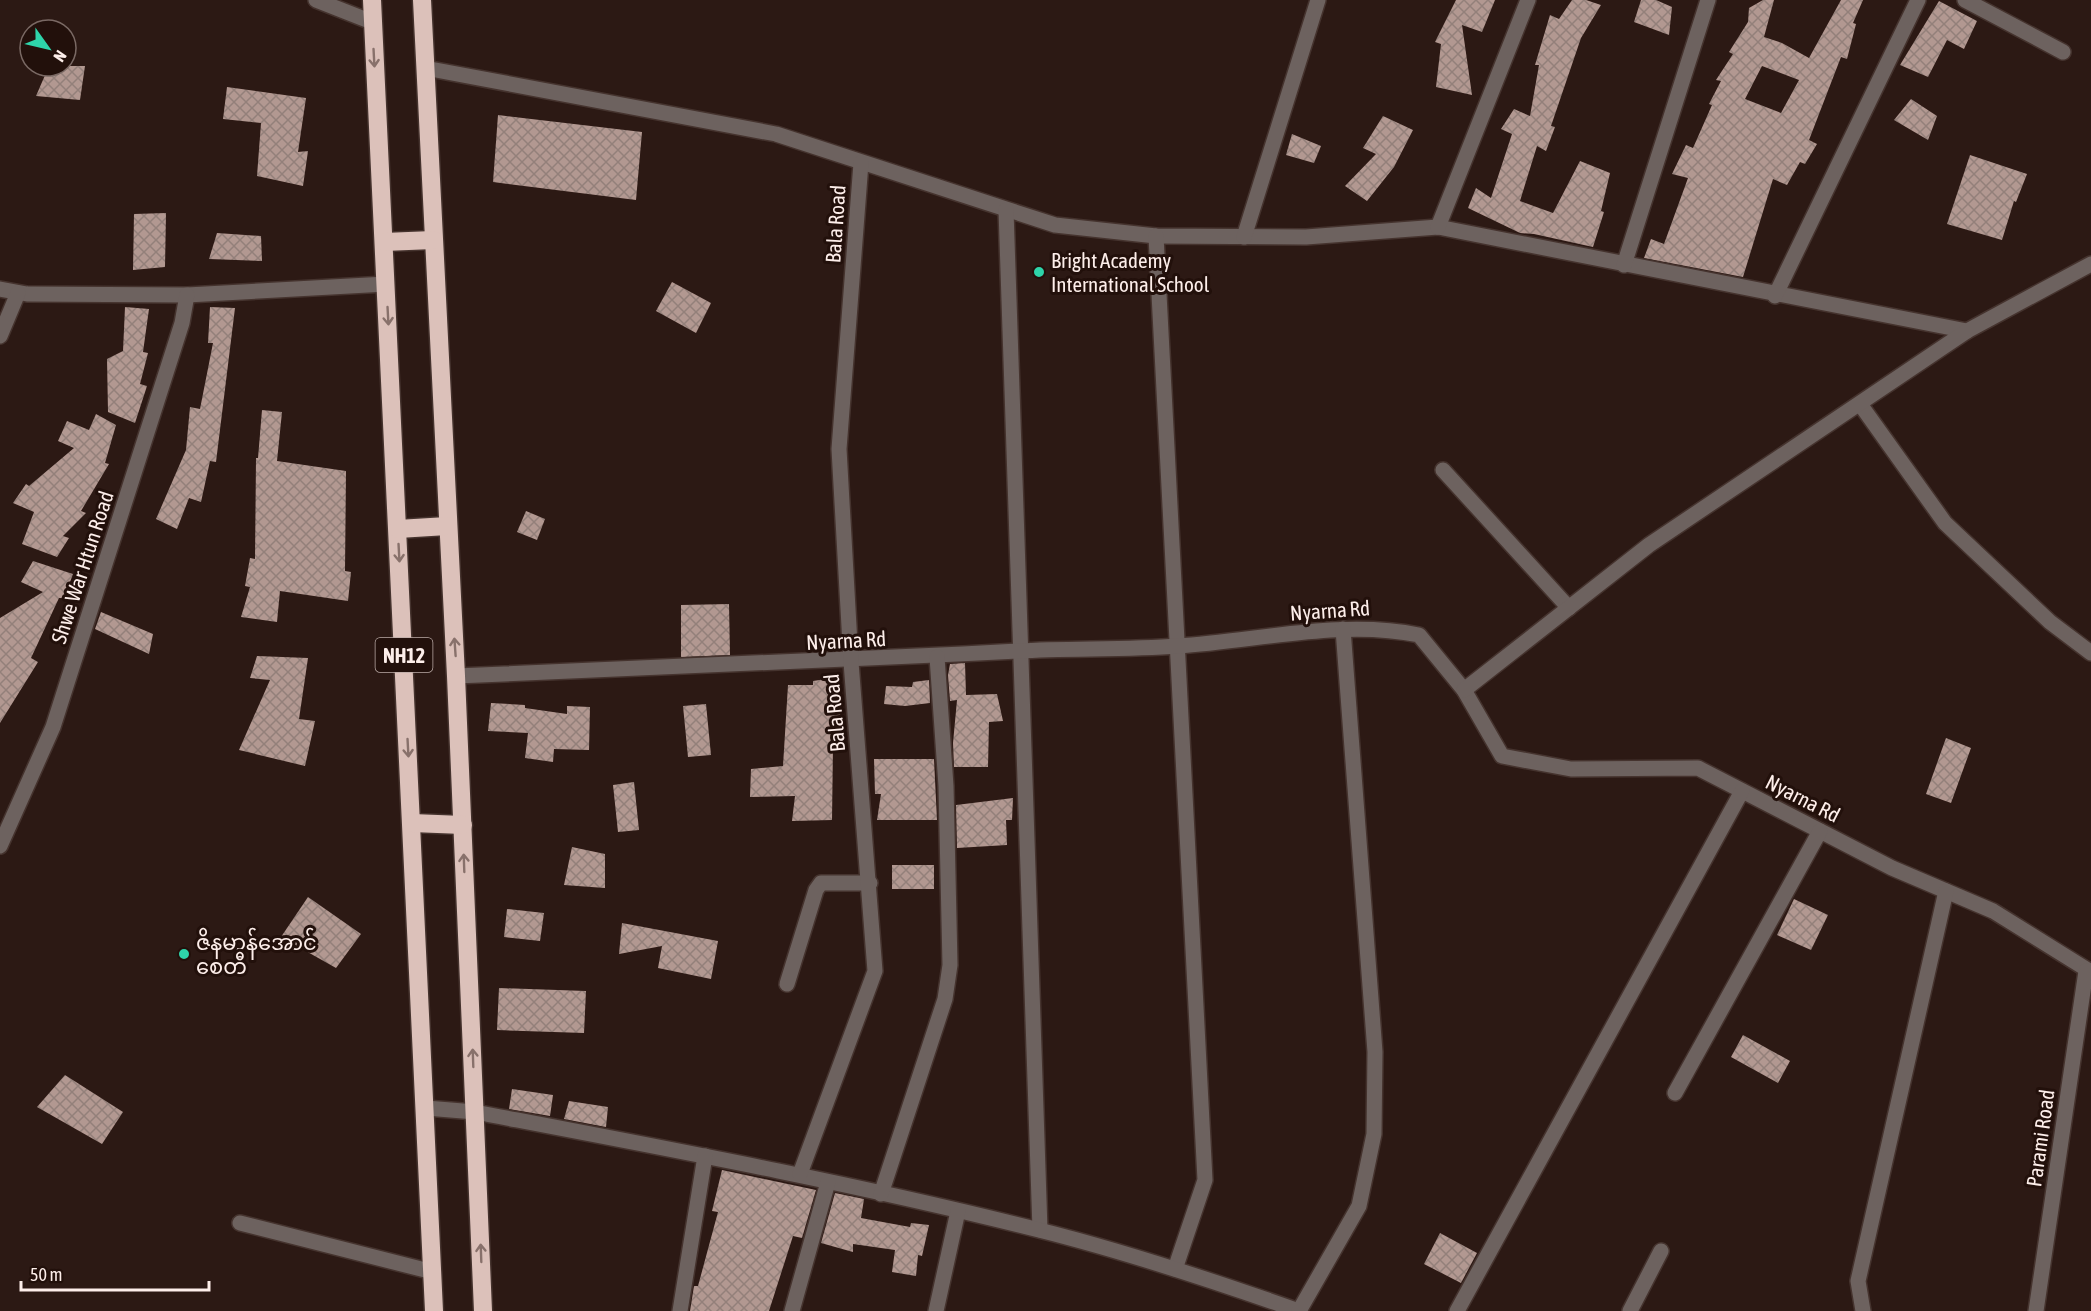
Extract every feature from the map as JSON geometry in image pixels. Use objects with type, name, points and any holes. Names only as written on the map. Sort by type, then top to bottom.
[{"type":"highway","name":"NH12","points":[[372,0],[434,1311]]},
{"type":"highway","name":"NH12","points":[[422,0],[463,825],[483,1311]]},
{"type":"highway","points":[[384,242],[433,240]]},
{"type":"highway","points":[[398,528],[447,526]]},
{"type":"highway","points":[[412,823],[463,825]]},
{"type":"street","points":[[316,0],[372,22]]},
{"type":"street","points":[[1244,237],[1318,0]]},
{"type":"street","points":[[1438,227],[1528,0]]},
{"type":"street","points":[[1624,264],[1708,0]]},
{"type":"street","points":[[1775,296],[1918,0]]},
{"type":"street","points":[[1965,0],[2063,52]]},
{"type":"street","points":[[425,68],[776,134],[1055,225],[1156,237],[1306,237],[1438,227],[1775,296],[1967,332]]},
{"type":"street","name":"Bala Road","points":[[800,1174],[873,982],[875,971],[851,662],[839,449],[861,163]]},
{"type":"street","points":[[1006,210],[1040,1230]]},
{"type":"street","points":[[1156,237],[1179,646],[1204,1180],[1175,1269]]},
{"type":"street","points":[[1464,690],[1649,545],[1967,332],[2091,264]]},
{"type":"street","points":[[0,289],[18,293],[187,295],[386,284]]},
{"type":"street","points":[[0,336],[18,293]]},
{"type":"street","name":"Shwe War Htun Road","points":[[0,846],[53,727],[182,323],[187,295]]},
{"type":"street","points":[[1860,404],[1945,524],[2050,622],[2091,653]]},
{"type":"street","points":[[1443,470],[1569,608]]},
{"type":"street","name":"Nyarna Rd","points":[[456,676],[851,662],[1020,651],[1179,646],[1343,629],[1384,628],[1419,634],[1464,690],[1502,756],[1571,769],[1698,768],[1892,868],[1993,911],[2089,972]]},
{"type":"street","points":[[426,1108],[475,1112],[800,1174],[1040,1230],[1175,1269],[1299,1311],[1359,1206],[1374,1134],[1375,1052],[1343,629]]},
{"type":"street","points":[[881,1194],[945,999],[950,965],[946,786],[937,657]]},
{"type":"street","points":[[1457,1311],[1742,791]]},
{"type":"street","points":[[1676,1093],[1820,831]]},
{"type":"street","points":[[787,984],[816,890],[821,883],[870,884]]},
{"type":"street","points":[[1863,1311],[1858,1281],[1946,891]]},
{"type":"street","name":"Parami Road","points":[[2036,1311],[2089,972]]},
{"type":"street","points":[[680,1311],[705,1156]]},
{"type":"street","points":[[792,1311],[828,1182]]},
{"type":"street","points":[[936,1311],[958,1212]]},
{"type":"street","points":[[240,1222],[433,1272]]},
{"type":"street","points":[[1630,1311],[1661,1251]]},
{"type":"building","points":[[1456,0],[1495,0],[1482,32],[1462,25],[1472,95],[1436,87],[1441,44],[1435,42]]},
{"type":"building","points":[[1572,0],[1586,0],[1601,5],[1581,38],[1551,126],[1555,127],[1546,151],[1537,146],[1520,201],[1553,213],[1580,161],[1610,173],[1601,211],[1604,212],[1593,247],[1520,233],[1468,208],[1476,188],[1491,198],[1512,134],[1501,129],[1514,109],[1530,116],[1539,65],[1535,65],[1550,15],[1559,19]]},
{"type":"building","points":[[1641,0],[1656,0],[1672,7],[1669,35],[1634,22]]},
{"type":"building","points":[[1763,0],[1774,0],[1764,37],[1782,43],[1809,58],[1841,0],[1863,0],[1853,23],[1856,24],[1847,59],[1841,57],[1809,140],[1817,144],[1805,164],[1800,162],[1787,185],[1773,179],[1743,277],[1644,258],[1651,239],[1664,244],[1688,178],[1672,174],[1686,145],[1693,148],[1712,105],[1709,104],[1721,81],[1716,80],[1733,54],[1729,52],[1748,22],[1749,8]],"holes":[[[1762,66],[1799,80],[1781,113],[1745,99]]]},
{"type":"building","points":[[1939,1],[1977,21],[1964,49],[1947,40],[1928,77],[1900,65]]},
{"type":"building","points":[[78,66],[85,66],[80,100],[36,96],[44,78],[78,78]]},
{"type":"building","points":[[227,87],[306,98],[298,152],[308,151],[303,186],[257,176],[261,123],[223,119]]},
{"type":"building","points":[[1911,99],[1937,116],[1928,140],[1894,120]]},
{"type":"building","points":[[498,115],[642,132],[636,200],[493,182]]},
{"type":"building","points":[[1383,116],[1413,130],[1394,167],[1367,201],[1345,186],[1376,154],[1363,148]]},
{"type":"building","points":[[1292,134],[1321,146],[1314,163],[1286,155]]},
{"type":"building","points":[[1970,155],[2027,174],[2016,202],[2014,201],[2002,240],[1947,224]]},
{"type":"building","points":[[166,213],[165,267],[133,270],[134,214]]},
{"type":"building","points":[[217,233],[261,236],[262,261],[209,259]]},
{"type":"building","points":[[672,282],[711,303],[696,333],[656,311]]},
{"type":"building","points":[[125,307],[149,309],[143,352],[148,353],[140,384],[147,386],[135,423],[108,412],[107,359],[123,351]]},
{"type":"building","points":[[210,307],[235,308],[216,462],[210,461],[201,502],[189,498],[177,529],[156,519],[186,450],[190,407],[200,409],[213,343],[208,343]]},
{"type":"building","points":[[262,410],[282,412],[277,461],[346,471],[345,571],[351,572],[348,601],[280,591],[277,622],[241,617],[250,587],[245,586],[250,558],[255,559],[256,458],[258,458]]},
{"type":"building","points":[[96,414],[116,425],[105,463],[109,464],[81,511],[86,513],[63,536],[69,538],[57,557],[22,544],[34,512],[13,503],[26,484],[29,486],[74,448],[58,441],[67,421],[89,430]]},
{"type":"building","points":[[526,511],[545,519],[537,540],[517,532]]},
{"type":"building","points":[[33,561],[73,574],[64,598],[59,598],[31,658],[38,662],[0,723],[0,618],[43,592],[21,582]]},
{"type":"building","points":[[729,604],[730,655],[681,657],[681,605]]},
{"type":"building","points":[[101,612],[153,634],[149,654],[95,629]]},
{"type":"building","points":[[257,656],[308,658],[299,719],[315,721],[305,766],[239,750],[270,680],[250,678]]},
{"type":"building","points":[[965,663],[966,695],[997,694],[1003,721],[989,722],[988,767],[954,767],[953,743],[957,700],[950,701],[948,675],[950,664]]},
{"type":"building","points":[[839,677],[841,746],[833,746],[832,820],[792,821],[795,796],[750,797],[751,769],[783,766],[788,685],[813,685],[813,681]]},
{"type":"building","points":[[929,680],[930,703],[905,706],[884,704],[886,686],[912,687],[913,682]]},
{"type":"building","points":[[491,703],[525,705],[525,708],[567,714],[567,706],[590,707],[589,750],[554,749],[553,762],[525,758],[528,733],[488,731]]},
{"type":"building","points":[[706,704],[711,755],[688,757],[683,706]]},
{"type":"building","points":[[1946,738],[1971,748],[1951,803],[1926,794]]},
{"type":"building","points":[[874,759],[934,759],[937,820],[877,820],[881,794],[875,794]]},
{"type":"building","points":[[634,782],[639,830],[618,832],[613,785]]},
{"type":"building","points":[[1013,798],[1012,820],[1006,820],[1007,845],[957,848],[956,805]]},
{"type":"building","points":[[572,847],[605,854],[605,888],[564,885]]},
{"type":"building","points":[[892,865],[934,865],[934,889],[892,889]]},
{"type":"building","points":[[308,897],[361,934],[336,968],[281,937]]},
{"type":"building","points":[[1794,899],[1828,915],[1811,950],[1777,935]]},
{"type":"building","points":[[507,909],[544,913],[540,941],[504,937]]},
{"type":"building","points":[[622,923],[718,941],[711,979],[658,968],[662,946],[619,954]]},
{"type":"building","points":[[499,988],[586,991],[584,1033],[497,1030]]},
{"type":"building","points":[[1743,1035],[1790,1061],[1778,1083],[1731,1057]]},
{"type":"building","points":[[65,1075],[123,1112],[102,1144],[37,1107]]},
{"type":"building","points":[[512,1089],[553,1095],[550,1116],[509,1109]]},
{"type":"building","points":[[569,1101],[608,1107],[606,1127],[564,1119]]},
{"type":"building","points":[[722,1170],[816,1190],[802,1238],[793,1236],[769,1311],[690,1311],[694,1286],[698,1286],[718,1212],[712,1211]]},
{"type":"building","points":[[835,1193],[864,1199],[861,1218],[910,1227],[911,1223],[929,1225],[922,1256],[918,1255],[916,1276],[892,1272],[895,1250],[853,1244],[853,1252],[821,1243]]},
{"type":"building","points":[[1440,1233],[1477,1253],[1461,1283],[1424,1264]]},
{"type":"place","name":"Bright Academy International School","points":[[1039,272]]},
{"type":"place","name":"ဇိနမာန်အောင် စေတီ","points":[[184,954]]}]
